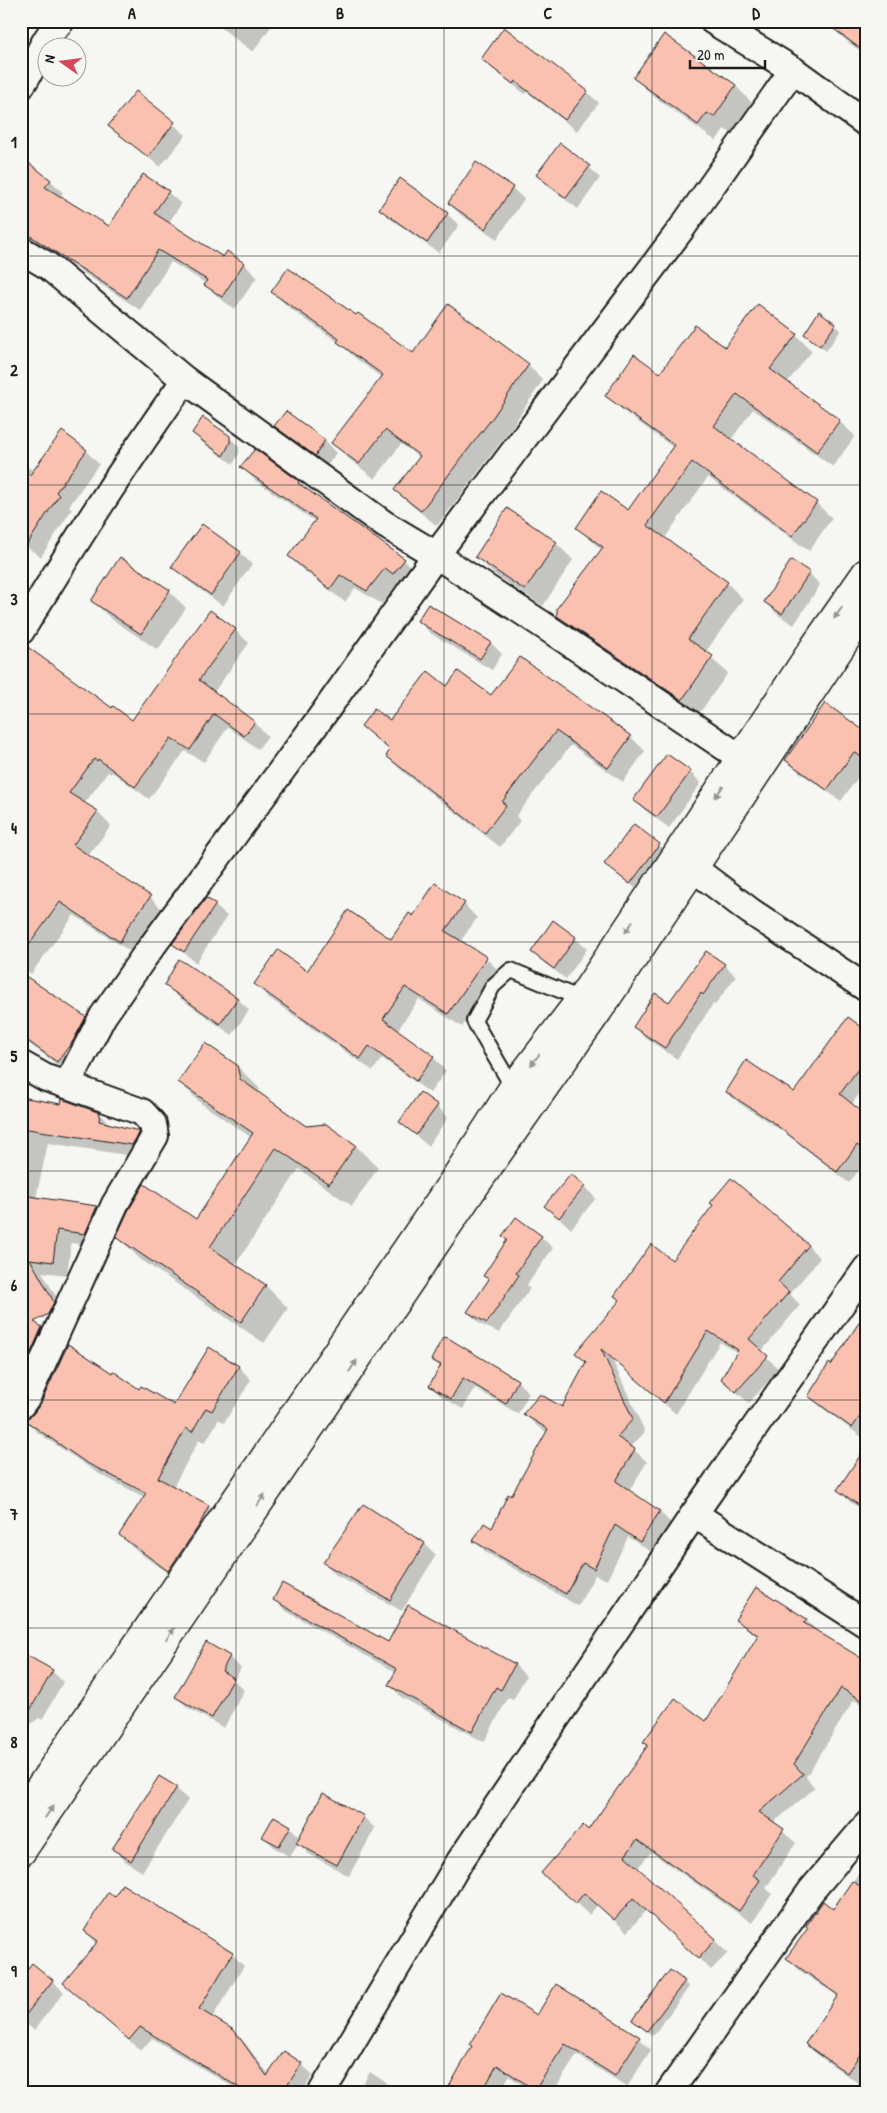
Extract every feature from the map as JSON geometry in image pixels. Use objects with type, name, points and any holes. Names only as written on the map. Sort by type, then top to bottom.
[{"type":"main road","points":[[21,1852],[137,1664],[513,1088],[581,999],[866,573]]},
{"type":"main road","points":[[21,1815],[137,1664],[598,1011],[866,609]]},
{"type":"street","points":[[21,86],[41,47],[61,21]]},
{"type":"street","points":[[713,21],[793,70],[866,123]]},
{"type":"street","points":[[67,1085],[103,1016],[144,957],[324,713],[436,555],[682,228],[793,70]]},
{"type":"street","points":[[21,250],[48,266],[185,380],[384,524],[436,555],[741,758]]},
{"type":"street","points":[[21,631],[77,539],[142,440],[185,380]]},
{"type":"street","points":[[693,868],[750,911],[866,988]]},
{"type":"street","points":[[21,1064],[46,1078],[142,1112],[153,1124],[155,1136],[116,1204],[31,1389],[21,1405]]},
{"type":"street","points":[[322,2092],[460,1861],[694,1514],[866,1269]]},
{"type":"street","points":[[694,1514],[866,1624]]},
{"type":"street","points":[[669,2092],[810,1891],[866,1826]]},
{"type":"lane","points":[[513,1088],[474,1021],[493,986],[511,970],[581,999]]},
{"type":"building","points":[[823,21],[866,21],[866,53]]},
{"type":"building","points":[[504,27],[588,91],[565,120],[515,81],[513,84],[481,59]]},
{"type":"building","points":[[664,34],[736,85],[714,117],[707,113],[698,125],[633,78]]},
{"type":"building","points":[[136,91],[175,122],[148,157],[108,126]]},
{"type":"building","points":[[560,143],[590,166],[566,198],[536,175]]},
{"type":"building","points":[[21,157],[51,180],[45,187],[109,226],[143,174],[169,191],[154,213],[223,257],[227,251],[244,263],[222,297],[204,285],[207,280],[158,250],[127,298],[21,230]]},
{"type":"building","points":[[476,162],[513,187],[485,229],[448,203]]},
{"type":"building","points":[[400,178],[448,213],[427,243],[379,209]]},
{"type":"building","points":[[288,268],[356,315],[358,313],[413,353],[448,304],[529,364],[493,417],[421,511],[394,490],[420,456],[385,430],[359,464],[331,443],[383,375],[337,342],[339,339],[271,292]]},
{"type":"building","points":[[758,304],[797,334],[770,369],[840,420],[817,452],[737,394],[714,426],[817,502],[792,536],[692,462],[647,525],[728,582],[688,639],[713,656],[682,700],[557,616],[557,608],[603,547],[576,528],[601,491],[628,510],[674,445],[605,396],[634,354],[660,373],[695,325],[725,347]]},
{"type":"building","points":[[819,311],[836,324],[820,346],[804,334]]},
{"type":"building","points":[[286,411],[325,440],[315,456],[274,426]]},
{"type":"building","points":[[203,417],[230,436],[230,443],[223,456],[192,433]]},
{"type":"building","points":[[62,431],[87,450],[56,492],[59,495],[21,554],[21,470],[30,475]]},
{"type":"building","points":[[255,449],[299,481],[298,483],[405,559],[393,574],[385,568],[367,591],[340,575],[330,589],[288,556],[316,519],[240,467]]},
{"type":"building","points":[[507,508],[557,542],[525,590],[475,557]]},
{"type":"building","points":[[202,524],[241,552],[211,595],[171,567]]},
{"type":"building","points":[[120,557],[170,590],[141,634],[91,601]]},
{"type":"building","points":[[791,560],[810,572],[782,614],[764,602]]},
{"type":"building","points":[[428,604],[491,642],[480,659],[417,621]]},
{"type":"building","points":[[210,610],[236,629],[199,680],[255,722],[244,736],[214,714],[190,750],[171,738],[135,787],[98,759],[97,761],[94,759],[69,793],[98,811],[73,845],[151,896],[129,925],[120,942],[60,902],[21,956],[21,646],[25,645],[112,708],[113,706],[132,720]]},
{"type":"building","points":[[520,657],[631,736],[608,768],[556,731],[502,802],[506,805],[485,833],[386,756],[390,750],[361,726],[374,709],[390,720],[428,671],[447,686],[458,671],[491,695]]},
{"type":"building","points":[[825,703],[866,732],[866,760],[854,752],[827,790],[785,760]]},
{"type":"building","points":[[667,754],[691,771],[657,817],[633,800]]},
{"type":"building","points":[[634,824],[660,844],[630,884],[604,864]]},
{"type":"building","points":[[435,883],[465,903],[445,931],[487,957],[448,1014],[405,987],[383,1019],[434,1056],[416,1081],[369,1046],[360,1059],[254,984],[278,950],[307,971],[348,910],[391,939],[409,913],[413,916]]},
{"type":"building","points":[[206,898],[216,904],[184,952],[172,944]]},
{"type":"building","points":[[553,920],[576,937],[554,969],[531,952]]},
{"type":"building","points":[[706,951],[725,964],[703,995],[701,993],[665,1048],[633,1027],[655,993],[669,1002]]},
{"type":"building","points":[[179,959],[238,998],[220,1024],[164,985]]},
{"type":"building","points":[[21,973],[86,1017],[73,1041],[57,1062],[21,1036]]},
{"type":"building","points":[[848,1017],[866,1030],[866,1058],[840,1094],[866,1115],[866,1152],[857,1145],[837,1172],[771,1121],[726,1092],[746,1060],[794,1092]]},
{"type":"building","points":[[205,1043],[237,1065],[240,1079],[306,1126],[326,1124],[356,1145],[329,1184],[276,1148],[210,1247],[266,1285],[241,1322],[116,1237],[128,1211],[144,1184],[196,1219],[253,1133],[178,1082]]},
{"type":"building","points":[[420,1092],[438,1105],[416,1135],[399,1122]]},
{"type":"building","points":[[21,1097],[61,1104],[62,1099],[100,1113],[99,1121],[139,1131],[139,1133],[132,1145],[21,1128]]},
{"type":"building","points":[[571,1174],[585,1186],[559,1218],[544,1206]]},
{"type":"building","points":[[731,1178],[809,1245],[778,1282],[789,1292],[749,1339],[768,1356],[736,1392],[721,1379],[738,1350],[708,1331],[664,1403],[601,1349],[633,1419],[617,1437],[635,1449],[616,1481],[660,1511],[640,1542],[615,1525],[594,1569],[583,1563],[566,1594],[473,1541],[484,1523],[492,1528],[508,1494],[511,1496],[548,1429],[523,1414],[540,1394],[562,1407],[586,1362],[575,1353],[620,1300],[614,1296],[651,1244],[672,1260],[713,1205],[710,1203]]},
{"type":"building","points":[[21,1195],[97,1206],[85,1234],[57,1230],[53,1262],[30,1259],[54,1302],[48,1314],[34,1322],[42,1327],[29,1357],[21,1352]]},
{"type":"building","points":[[516,1217],[542,1236],[516,1273],[519,1275],[487,1323],[467,1312],[489,1279],[483,1276],[507,1240],[502,1236]]},
{"type":"building","points":[[866,1312],[866,1408],[852,1428],[808,1396]]},
{"type":"building","points":[[443,1337],[448,1338],[518,1380],[506,1404],[463,1378],[451,1399],[429,1386],[441,1365],[431,1360]]},
{"type":"building","points":[[68,1344],[139,1389],[141,1386],[174,1405],[209,1347],[239,1366],[212,1411],[206,1408],[192,1432],[186,1428],[158,1478],[209,1505],[200,1524],[168,1571],[119,1535],[146,1493],[85,1462],[23,1419],[33,1414],[41,1403]]},
{"type":"building","points":[[866,1447],[866,1510],[837,1490]]},
{"type":"building","points":[[363,1504],[425,1543],[390,1600],[323,1563]]},
{"type":"building","points":[[282,1583],[388,1642],[408,1605],[515,1664],[501,1690],[496,1687],[472,1732],[388,1685],[397,1669],[273,1600]]},
{"type":"building","points":[[756,1587],[807,1619],[804,1623],[866,1661],[866,1703],[841,1688],[794,1764],[803,1774],[759,1812],[784,1829],[753,1875],[760,1880],[739,1911],[637,1840],[625,1856],[716,1939],[698,1959],[633,1898],[614,1920],[584,1893],[576,1903],[541,1873],[583,1825],[588,1830],[648,1745],[643,1742],[675,1698],[706,1721],[758,1635],[735,1620]]},
{"type":"building","points":[[206,1642],[230,1656],[222,1671],[234,1678],[212,1718],[175,1697]]},
{"type":"building","points":[[21,1652],[53,1670],[21,1726]]},
{"type":"building","points":[[159,1776],[177,1787],[131,1861],[112,1849]]},
{"type":"building","points":[[323,1793],[364,1816],[337,1865],[296,1843]]},
{"type":"building","points":[[274,1816],[291,1826],[279,1846],[262,1837]]},
{"type":"building","points":[[852,1881],[866,1890],[866,2046],[847,2073],[805,2044],[838,1995],[786,1958],[808,1928],[806,1926],[823,1901],[833,1909]]},
{"type":"building","points":[[122,1884],[233,1953],[199,2009],[234,2030],[267,2076],[284,2051],[302,2063],[283,2092],[246,2092],[140,2027],[129,2040],[63,1983],[98,1941],[84,1931],[108,1892],[115,1896]]},
{"type":"building","points":[[32,1963],[53,1980],[21,2021],[21,1977]]},
{"type":"building","points":[[670,1970],[685,1981],[647,2031],[632,2020]]},
{"type":"building","points":[[556,1984],[640,2037],[615,2076],[565,2044],[535,2090],[497,2065],[482,2092],[446,2092],[472,2046],[470,2045],[501,1993],[537,2015]]}]
